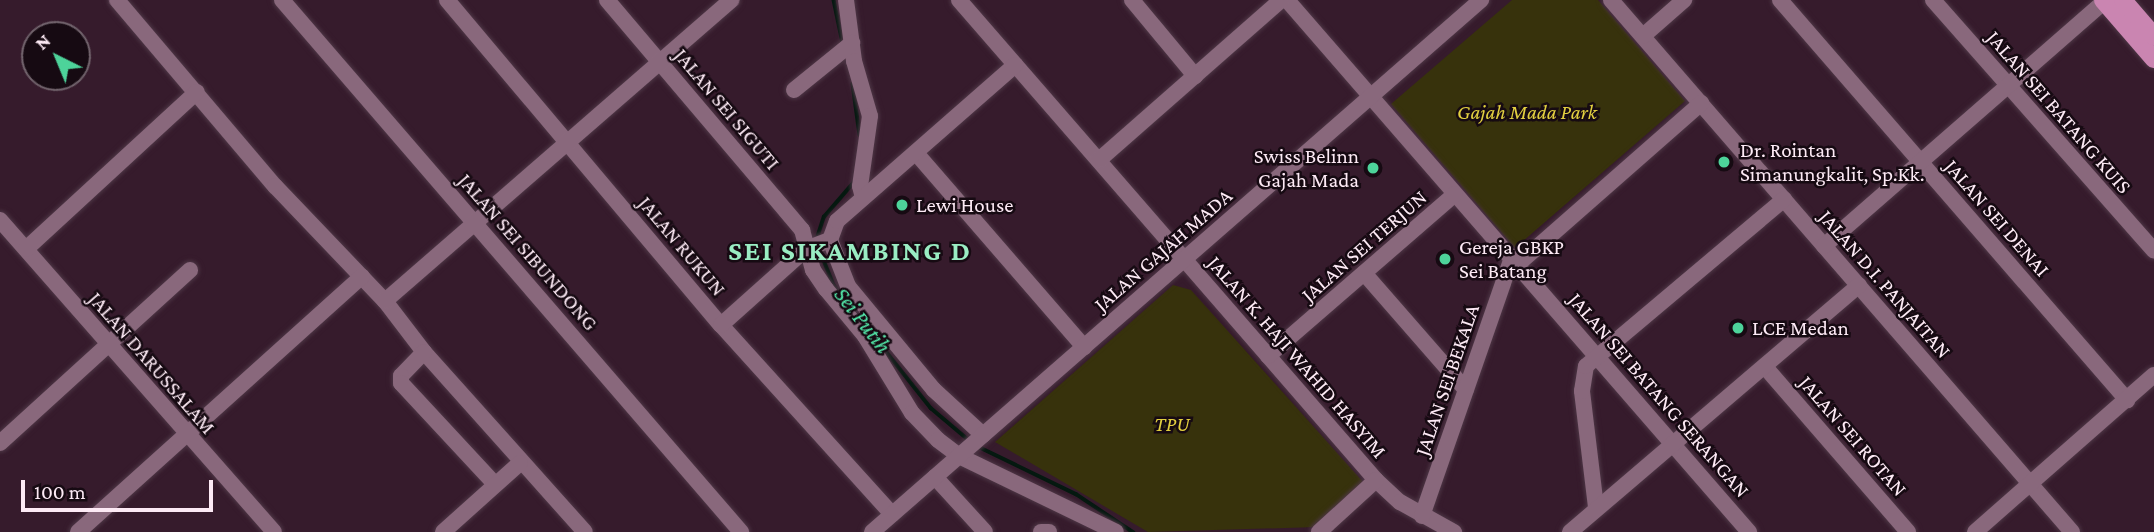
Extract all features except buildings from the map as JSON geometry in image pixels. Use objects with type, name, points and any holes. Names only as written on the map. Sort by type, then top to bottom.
[{"type":"main road","points":[[2110,0],[2154,36]]},
{"type":"main road","points":[[2110,0],[2154,59]]},
{"type":"street","points":[[117,0],[275,186],[385,301],[424,352],[520,463],[585,532]]},
{"type":"street","name":"JALAN SEI SIBUNDONG","points":[[282,0],[741,532]]},
{"type":"street","name":"JALAN RUKUN","points":[[447,0],[722,325],[885,525]]},
{"type":"street","name":"JALAN SEI SIGUTI","points":[[607,0],[802,230],[818,244]]},
{"type":"street","points":[[385,301],[731,0]]},
{"type":"street","points":[[846,0],[847,46],[871,129],[860,186],[863,198]]},
{"type":"street","name":"JALAN K. HAJI WAHID HASYIM","points":[[959,0],[1376,480],[1422,516],[1454,532]]},
{"type":"street","points":[[1132,0],[1195,76]]},
{"type":"street","points":[[1098,160],[1281,0]]},
{"type":"street","name":"JALAN SEI BATANG SERANGAN","points":[[1287,0],[1749,532]]},
{"type":"street","name":"JALAN GAJAH MADA","points":[[885,525],[935,477],[1481,0]]},
{"type":"street","name":"JALAN D.I. PANJAITAN","points":[[1611,0],[2072,532]]},
{"type":"street","points":[[1643,36],[1684,0]]},
{"type":"street","name":"JALAN SEI DENAI","points":[[1780,0],[2127,400]]},
{"type":"street","name":"JALAN SEI BATANG KUIS","points":[[1933,0],[2154,251]]},
{"type":"street","points":[[1824,246],[2007,85],[2110,0]]},
{"type":"street","points":[[794,90],[847,46]]},
{"type":"street","points":[[722,325],[818,244],[837,221],[1015,65]]},
{"type":"street","points":[[26,249],[197,92]]},
{"type":"street","name":"JALAN SEI BEKALA","points":[[1422,516],[1515,261],[1701,103]]},
{"type":"street","points":[[916,153],[1084,347]]},
{"type":"street","name":"JALAN SEI TERJUN","points":[[1268,356],[1455,194]]},
{"type":"street","points":[[1596,507],[1582,391],[1586,366],[1784,199]]},
{"type":"street","name":"JALAN DARUSSALAM","points":[[0,220],[267,530]]},
{"type":"street","points":[[818,244],[848,286],[934,390],[981,437]]},
{"type":"street","points":[[818,244],[826,289],[865,336],[912,413],[960,455],[1115,532]]},
{"type":"street","points":[[0,443],[110,347],[190,270]]},
{"type":"street","points":[[1364,273],[1466,390]]},
{"type":"street","points":[[78,532],[362,276]]},
{"type":"street","points":[[1570,532],[1596,507],[1766,368],[1858,285]]},
{"type":"street","points":[[424,352],[401,376],[401,383],[495,484]]},
{"type":"street","name":"JALAN SEI ROTAN","points":[[1766,368],[1908,532]]},
{"type":"street","points":[[1975,532],[2154,375]]},
{"type":"street","points":[[443,532],[520,463]]},
{"type":"street","points":[[935,477],[985,532]]},
{"type":"street","points":[[1319,531],[1376,480]]},
{"type":"street","points":[[1041,532],[1049,532]]},
{"type":"green space","name":"Gajah Mada Park","points":[[1512,0],[1598,0],[1685,101],[1515,248],[1391,104]]},
{"type":"green space","name":"TPU","points":[[1173,285],[1191,290],[1365,484],[1317,527],[1148,532],[995,442]]},
{"type":"waterway","name":"Sei Putih","points":[[834,0],[843,43]]},
{"type":"waterway","name":"Sei Putih","points":[[853,84],[860,135]]},
{"type":"waterway","name":"Sei Putih","points":[[816,241],[824,217],[855,181]]},
{"type":"waterway","name":"Sei Putih","points":[[819,248],[834,285],[847,302]]},
{"type":"waterway","name":"Sei Putih","points":[[874,336],[931,408],[970,441]]},
{"type":"waterway","name":"Sei Putih","points":[[979,447],[1076,494],[1133,532]]},
{"type":"place","name":"Dr. Rointan Simanungkalit, Sp.Kk.","points":[[1724,162]]},
{"type":"place","name":"Swiss Belinn Gajah Mada","points":[[1373,168]]},
{"type":"place","name":"Lewi House","points":[[902,205]]},
{"type":"place","name":"Gereja GBKP Sei Batang","points":[[1445,259]]},
{"type":"place","name":"LCE Medan","points":[[1738,328]]},
{"type":"district","name":"SEI SIKAMBING D","points":[[850,251]]}]
